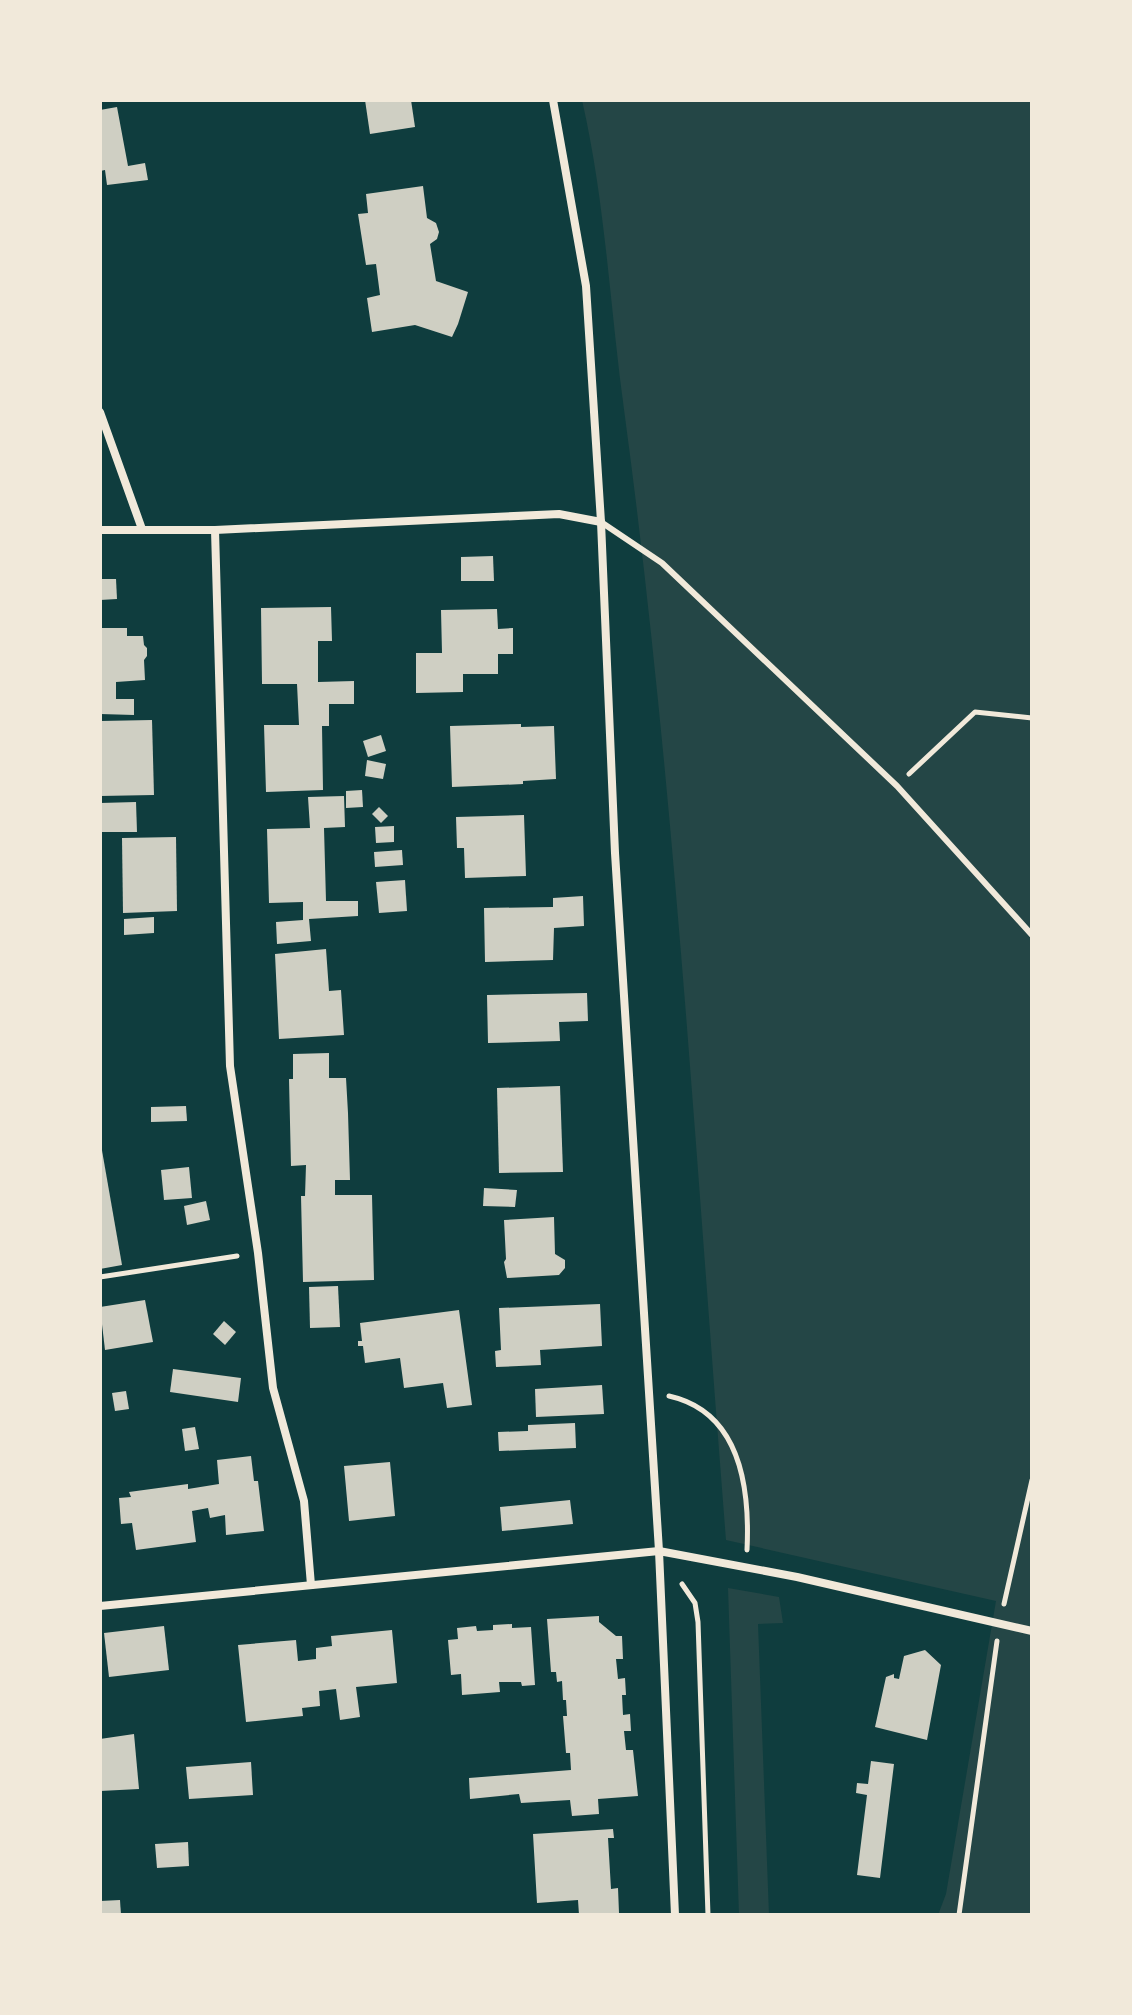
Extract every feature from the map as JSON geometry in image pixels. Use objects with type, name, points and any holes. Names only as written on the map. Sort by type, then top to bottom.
[{"type":"street","points":[[553,100],[586,286],[601,522],[615,853],[659,1551],[675,1915]]},
{"type":"street","points":[[100,412],[142,529]]},
{"type":"street","points":[[100,530],[215,530],[559,514],[601,522]]},
{"type":"street","points":[[215,530],[230,1066],[258,1253],[273,1388],[304,1501],[311,1585]]},
{"type":"street","points":[[100,1606],[659,1551],[746,1567],[1032,1631]]},
{"type":"lane","points":[[601,522],[662,563],[897,786],[1032,935]]},
{"type":"path","points":[[897,786],[975,712],[1032,718]]},
{"type":"path","points":[[100,1277],[258,1253]]},
{"type":"path","points":[[649,1396],[666,1395],[684,1399],[708,1414],[725,1431],[737,1453],[748,1524],[746,1567]]},
{"type":"path","points":[[959,1915],[1000,1622],[1032,1480]]},
{"type":"path","points":[[659,1551],[695,1603],[698,1622],[708,1915]]},
{"type":"shaded area","points":[[582,100],[1032,100],[1032,1915],[938,1915],[946,1894],[996,1601],[726,1540],[683,977],[658,697],[602,218]]},
{"type":"shaded area","points":[[728,1588],[779,1597],[783,1623],[758,1624],[769,1915],[739,1915]]},
{"type":"building","points":[[365,100],[411,100],[415,127],[370,134]]},
{"type":"building","points":[[117,107],[128,166],[145,163],[148,180],[107,185],[105,170],[100,171],[100,110]]},
{"type":"building","points":[[423,186],[427,218],[436,223],[439,232],[437,239],[430,244],[436,281],[468,292],[458,324],[452,337],[415,325],[372,332],[367,298],[380,295],[376,264],[366,265],[358,214],[368,213],[366,194]]},
{"type":"building","points":[[493,556],[494,581],[461,581],[461,557]]},
{"type":"building","points":[[100,579],[116,579],[117,599],[100,600]]},
{"type":"building","points":[[331,607],[332,641],[318,641],[318,682],[354,681],[354,704],[329,704],[329,726],[322,726],[323,790],[266,792],[264,725],[299,725],[297,684],[262,684],[261,608]]},
{"type":"building","points":[[497,609],[498,629],[513,628],[513,654],[498,654],[498,674],[463,674],[463,692],[416,693],[416,653],[442,653],[441,610]]},
{"type":"building","points":[[100,628],[127,628],[127,636],[143,636],[147,648],[145,680],[116,682],[116,699],[134,699],[134,715],[100,714]]},
{"type":"building","points":[[152,720],[154,795],[100,796],[100,721]]},
{"type":"building","points":[[521,724],[521,727],[554,726],[556,779],[523,781],[523,784],[452,787],[450,726]]},
{"type":"building","points":[[381,735],[386,751],[368,757],[363,741]]},
{"type":"building","points":[[367,760],[386,764],[383,779],[365,776]]},
{"type":"building","points":[[362,790],[363,807],[346,808],[346,791]]},
{"type":"building","points":[[344,796],[345,827],[324,828],[326,901],[358,901],[358,916],[309,919],[311,941],[277,944],[276,922],[303,920],[303,902],[269,903],[267,829],[310,828],[308,797]]},
{"type":"building","points":[[136,802],[137,832],[101,832],[100,803]]},
{"type":"building","points":[[379,807],[388,816],[381,823],[372,814]]},
{"type":"building","points":[[524,815],[526,876],[465,878],[464,848],[457,848],[456,817]]},
{"type":"building","points":[[394,826],[394,842],[376,843],[375,827]]},
{"type":"building","points":[[176,837],[177,911],[123,913],[122,838]]},
{"type":"building","points":[[402,850],[403,865],[375,867],[374,852]]},
{"type":"building","points":[[405,880],[407,911],[379,913],[376,882]]},
{"type":"building","points":[[583,896],[584,926],[554,928],[553,960],[485,962],[484,908],[553,907],[553,898]]},
{"type":"building","points":[[154,917],[154,933],[124,935],[124,919]]},
{"type":"building","points":[[326,949],[329,991],[341,990],[344,1035],[279,1039],[275,954]]},
{"type":"building","points":[[587,993],[588,1021],[559,1022],[560,1041],[488,1043],[487,995]]},
{"type":"building","points":[[329,1053],[329,1078],[346,1078],[348,1113],[350,1180],[335,1180],[335,1195],[372,1195],[374,1280],[303,1282],[301,1196],[305,1196],[306,1165],[291,1166],[289,1079],[293,1079],[293,1054]]},
{"type":"building","points":[[560,1086],[563,1172],[499,1173],[497,1088]]},
{"type":"building","points":[[186,1106],[187,1121],[151,1122],[151,1107]]},
{"type":"building","points":[[100,1139],[122,1265],[100,1269]]},
{"type":"building","points":[[189,1167],[192,1198],[164,1200],[161,1170]]},
{"type":"building","points":[[484,1188],[517,1190],[515,1207],[483,1206]]},
{"type":"building","points":[[206,1201],[210,1220],[187,1225],[184,1206]]},
{"type":"building","points":[[554,1217],[555,1254],[565,1260],[565,1268],[559,1275],[507,1278],[504,1220]]},
{"type":"building","points":[[338,1286],[340,1327],[310,1328],[309,1287]]},
{"type":"building","points":[[145,1300],[153,1342],[105,1350],[100,1307]]},
{"type":"building","points":[[600,1304],[602,1346],[540,1350],[541,1365],[496,1367],[495,1351],[501,1350],[499,1308]]},
{"type":"building","points":[[459,1310],[472,1405],[447,1408],[443,1383],[404,1388],[400,1358],[365,1363],[363,1346],[358,1346],[358,1341],[362,1341],[360,1323]]},
{"type":"building","points":[[224,1321],[236,1332],[225,1345],[213,1334]]},
{"type":"building","points":[[173,1369],[241,1378],[238,1402],[170,1392]]},
{"type":"building","points":[[602,1385],[604,1414],[536,1417],[535,1389]]},
{"type":"building","points":[[126,1391],[129,1409],[115,1411],[112,1393]]},
{"type":"building","points":[[575,1423],[576,1448],[499,1451],[498,1432],[528,1431],[528,1425]]},
{"type":"building","points":[[195,1427],[199,1449],[185,1451],[182,1429]]},
{"type":"building","points":[[251,1456],[254,1481],[258,1481],[264,1531],[226,1535],[225,1515],[210,1518],[208,1508],[192,1511],[196,1542],[136,1550],[132,1523],[121,1524],[119,1498],[131,1497],[129,1492],[188,1484],[188,1489],[219,1484],[217,1460]]},
{"type":"building","points":[[390,1462],[395,1516],[349,1521],[344,1466]]},
{"type":"building","points":[[570,1500],[573,1524],[502,1531],[500,1507]]},
{"type":"building","points":[[599,1616],[599,1622],[616,1636],[622,1636],[623,1659],[616,1659],[618,1679],[625,1678],[623,1715],[630,1714],[631,1731],[624,1731],[626,1750],[633,1750],[638,1796],[598,1799],[599,1814],[572,1816],[570,1800],[521,1803],[519,1794],[470,1799],[469,1778],[571,1770],[570,1753],[566,1753],[563,1716],[567,1716],[566,1700],[563,1700],[562,1681],[557,1682],[556,1672],[551,1672],[547,1619]]},
{"type":"building","points":[[512,1624],[512,1628],[531,1627],[535,1685],[499,1682],[500,1692],[462,1695],[461,1674],[451,1675],[448,1640],[458,1639],[457,1628],[476,1626],[477,1631],[493,1630],[493,1625]]},
{"type":"building","points":[[164,1626],[169,1670],[109,1677],[104,1633]]},
{"type":"building","points":[[392,1630],[397,1683],[356,1687],[360,1717],[340,1720],[336,1689],[319,1691],[320,1706],[302,1708],[303,1716],[246,1722],[238,1645],[296,1640],[298,1661],[316,1659],[316,1648],[332,1646],[331,1636]]},
{"type":"building","points":[[925,1650],[941,1665],[927,1740],[875,1727],[886,1677],[894,1674],[894,1678],[899,1679],[904,1656]]},
{"type":"building","points":[[134,1734],[139,1789],[100,1791],[100,1739]]},
{"type":"building","points":[[871,1761],[894,1764],[880,1878],[857,1875],[867,1795],[856,1793],[857,1783],[868,1784]]},
{"type":"building","points":[[251,1762],[253,1795],[189,1799],[186,1767]]},
{"type":"building","points":[[613,1829],[614,1838],[608,1838],[611,1889],[618,1888],[619,1913],[579,1915],[578,1900],[537,1903],[533,1834]]},
{"type":"building","points":[[188,1842],[189,1866],[157,1868],[155,1844]]},
{"type":"building","points":[[120,1900],[121,1915],[100,1915],[100,1901]]}]
